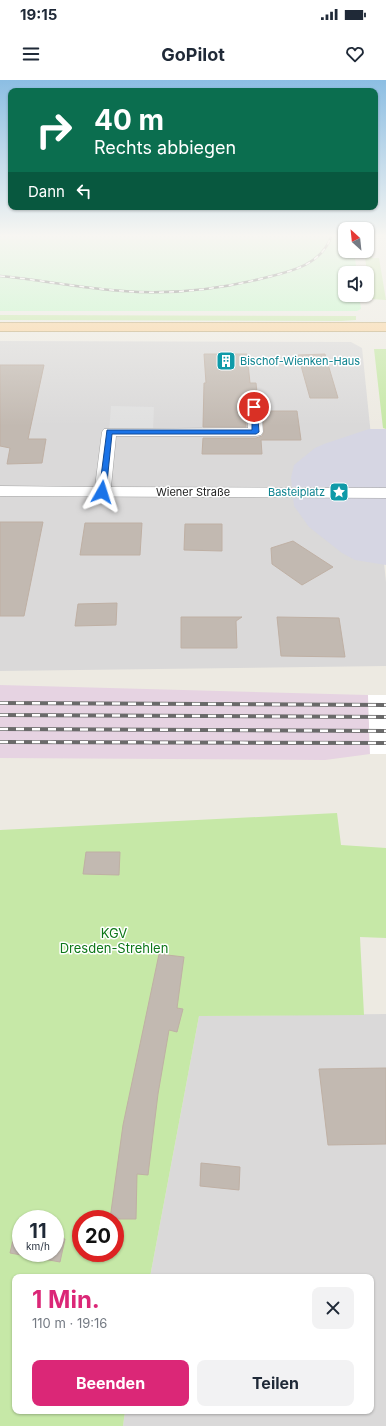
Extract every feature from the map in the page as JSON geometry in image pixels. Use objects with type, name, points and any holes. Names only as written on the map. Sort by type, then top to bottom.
[{"type":"main road","points":[[0,327],[386,327]]},
{"type":"street","points":[[102,492],[109,432],[256,432],[254,407]]},
{"type":"street","name":"Wiener Straße","points":[[0,491],[386,493]]},
{"type":"shaded area","points":[[0,341],[351,342],[362,348],[386,582],[386,666],[0,671]]},
{"type":"shaded area","points":[[111,406],[154,407],[153,432],[109,432]]},
{"type":"shaded area","name":"Basteiplatz","points":[[369,429],[386,429],[386,565],[355,560],[342,553],[309,527],[294,506],[291,478],[294,465],[315,448]]},
{"type":"shaded area","points":[[0,685],[368,695],[370,754],[325,760],[0,758]]},
{"type":"shaded area","points":[[386,1014],[386,1426],[123,1426],[125,1414],[374,1414],[374,1274],[151,1274],[199,1016]]},
{"type":"green space","points":[[0,300],[338,300],[338,302],[360,302],[361,309],[357,311],[0,311]]},
{"type":"green space","points":[[0,315],[356,316],[356,320],[0,320]]},
{"type":"green space","points":[[374,349],[386,349],[386,429],[383,428]]},
{"type":"green space","name":"KGV Dresden-Strehlen","points":[[337,813],[341,845],[386,848],[386,938],[360,937],[364,1015],[199,1016],[151,1274],[12,1274],[12,1414],[125,1414],[123,1426],[0,1426],[0,830]]},
{"type":"pier","points":[[368,695],[386,695],[386,754],[370,754]]},
{"type":"building","points":[[204,354],[247,354],[250,383],[256,383],[258,402],[249,403],[246,406],[246,427],[203,427],[204,383],[206,383]]},
{"type":"building","points":[[325,354],[338,398],[310,398],[298,355]]},
{"type":"building","points":[[0,365],[44,365],[28,439],[46,439],[42,463],[7,464],[10,448],[0,446]]},
{"type":"building","points":[[263,411],[297,411],[301,440],[261,440],[262,454],[202,454],[203,438],[256,438],[262,436],[264,432]]},
{"type":"building","points":[[0,522],[43,522],[24,616],[0,616]]},
{"type":"building","points":[[85,523],[142,523],[140,555],[80,555]]},
{"type":"building","points":[[185,524],[222,524],[222,551],[184,550]]},
{"type":"building","points":[[293,541],[333,567],[302,585],[272,564],[271,548]]},
{"type":"building","points":[[117,603],[116,625],[75,626],[78,604]]},
{"type":"building","points":[[181,617],[242,617],[236,621],[237,648],[181,648]]},
{"type":"building","points":[[277,617],[339,618],[345,657],[281,656]]},
{"type":"building","points":[[86,852],[120,852],[119,875],[83,874]]},
{"type":"building","points":[[159,954],[184,957],[177,1008],[183,1009],[177,1032],[169,1030],[158,1094],[148,1175],[137,1174],[136,1219],[124,1219],[124,1210],[111,1210],[123,1125]]},
{"type":"building","points":[[386,1068],[386,1144],[328,1145],[319,1069]]},
{"type":"building","points":[[201,1163],[240,1167],[239,1190],[200,1186]]},
{"type":"railway","points":[[0,703],[386,705]]},
{"type":"railway","points":[[0,715],[386,717]]},
{"type":"railway","points":[[0,729],[386,731]]},
{"type":"railway","points":[[0,742],[386,743]]},
{"type":"place","name":"Bischof-Wienken-Haus","points":[[226,361]]},
{"type":"place","name":"Basteiplatz","points":[[339,492]]},
{"type":"route","points":[[102,492],[109,432],[256,432],[254,407]]}]
